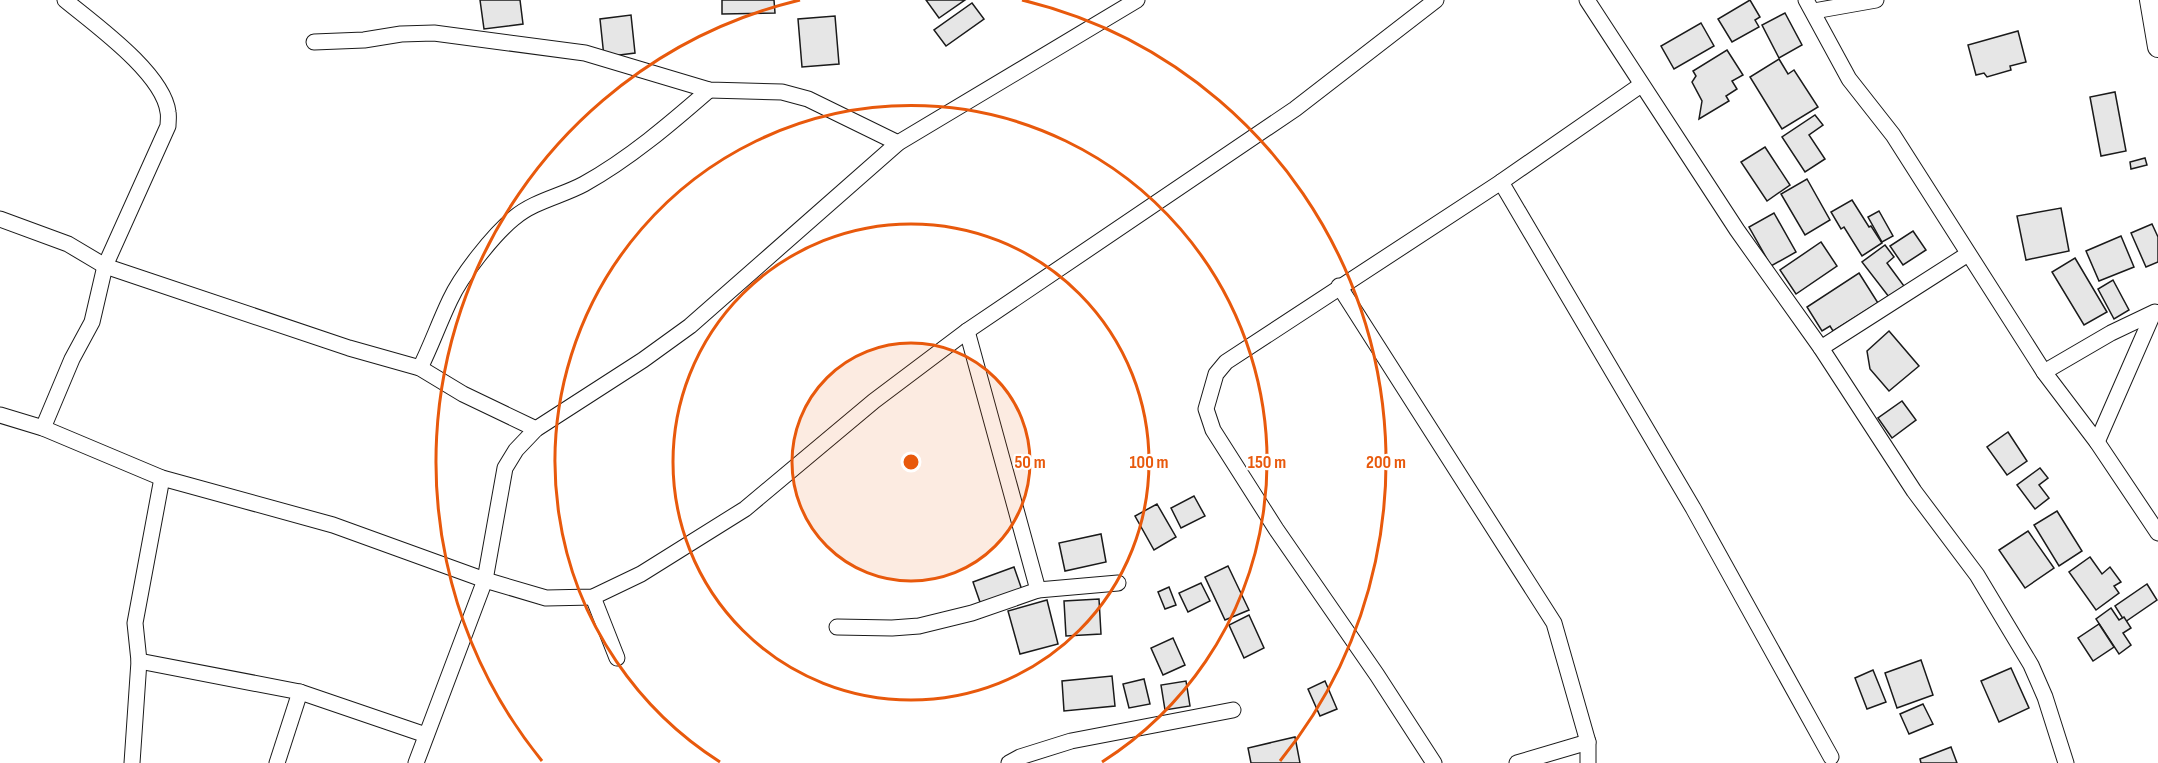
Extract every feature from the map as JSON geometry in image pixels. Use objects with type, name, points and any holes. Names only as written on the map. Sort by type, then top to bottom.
[{"type":"street","points":[[43,428],[72,359],[92,322],[105,266],[168,126],[168,111],[152,79],[130,53],[65,0]]},
{"type":"street","points":[[416,763],[485,580],[505,468],[516,450],[536,429],[690,326],[898,143],[1137,0]]},
{"type":"street","points":[[0,415],[43,428],[162,478],[333,525],[485,580],[546,598],[593,597],[641,574],[745,509],[874,401],[966,331],[1295,109],[1436,0]]},
{"type":"street","points":[[1587,0],[1737,230],[1821,348],[1914,491],[1977,575],[2016,636],[2045,697],[2066,763]]},
{"type":"street","points":[[1876,0],[1810,6],[1849,79],[1893,135],[2044,372],[2097,442],[2158,534]]},
{"type":"street","points":[[2150,0],[2158,47]]},
{"type":"street","points":[[314,42],[434,33],[585,53],[709,90],[782,92],[808,99],[898,143]]},
{"type":"street","points":[[1434,763],[1213,430],[1206,409],[1216,374],[1226,362],[1501,182],[1641,85]]},
{"type":"street","points":[[420,368],[450,299],[464,276],[512,219],[524,210],[584,184],[630,154],[709,90]]},
{"type":"street","points":[[1501,182],[1693,508],[1831,757]]},
{"type":"street","points":[[0,219],[68,244],[105,266],[349,348],[420,368],[463,394],[536,429]]},
{"type":"street","points":[[1821,348],[1968,254]]},
{"type":"street","points":[[1339,286],[1545,606],[1559,638],[1588,742],[1588,763]]},
{"type":"street","points":[[2044,372],[2111,333],[2155,312]]},
{"type":"street","points":[[2097,442],[2155,312]]},
{"type":"street","points":[[966,331],[1038,590]]},
{"type":"street","points":[[132,763],[139,661],[135,623],[162,478]]},
{"type":"street","points":[[837,627],[919,626],[972,613],[1038,590],[1118,583]]},
{"type":"street","points":[[593,597],[617,658]]},
{"type":"street","points":[[139,661],[300,692],[426,735]]},
{"type":"street","points":[[277,763],[300,692]]},
{"type":"street","points":[[1009,763],[1020,757],[1071,741],[1233,710]]},
{"type":"street","points":[[1517,763],[1588,742]]},
{"type":"building","points":[[480,0],[520,0],[523,24],[484,29]]},
{"type":"building","points":[[722,0],[774,0],[775,13],[722,14]]},
{"type":"building","points":[[926,0],[965,0],[939,18]]},
{"type":"building","points":[[1750,0],[1760,17],[1755,20],[1759,27],[1732,42],[1718,19]]},
{"type":"building","points":[[972,3],[984,19],[946,46],[934,30]]},
{"type":"building","points":[[1785,13],[1802,45],[1779,58],[1762,25]]},
{"type":"building","points":[[631,15],[635,53],[604,57],[600,19]]},
{"type":"building","points":[[835,16],[839,64],[802,67],[798,19]]},
{"type":"building","points":[[1701,23],[1714,46],[1674,69],[1661,46]]},
{"type":"building","points":[[2018,31],[2026,62],[2010,66],[2011,70],[1987,77],[1984,73],[1976,75],[1968,45]]},
{"type":"building","points":[[1727,50],[1743,75],[1732,81],[1737,89],[1726,96],[1729,101],[1699,119],[1702,101],[1692,82],[1696,76],[1693,71]]},
{"type":"building","points":[[1779,59],[1788,74],[1794,70],[1818,107],[1782,129],[1750,77]]},
{"type":"building","points":[[2115,92],[2126,151],[2101,156],[2090,97]]},
{"type":"building","points":[[1815,115],[1823,125],[1809,135],[1825,159],[1805,172],[1782,137]]},
{"type":"building","points":[[1765,147],[1790,185],[1767,201],[1741,162]]},
{"type":"building","points":[[2145,158],[2147,165],[2131,169],[2130,162]]},
{"type":"building","points":[[1807,179],[1830,220],[1805,235],[1781,194]]},
{"type":"building","points":[[1852,200],[1882,243],[1862,256],[1844,227],[1841,229],[1831,212]]},
{"type":"building","points":[[2061,208],[2069,251],[2026,260],[2017,216]]},
{"type":"building","points":[[1879,211],[1893,236],[1882,242],[1868,217]]},
{"type":"building","points":[[1774,213],[1796,252],[1771,266],[1749,227]]},
{"type":"building","points":[[2152,224],[2158,237],[2158,262],[2146,267],[2131,233]]},
{"type":"building","points":[[1913,231],[1926,250],[1903,265],[1890,246]]},
{"type":"building","points":[[2121,236],[2134,267],[2099,281],[2086,251]]},
{"type":"building","points":[[1821,242],[1837,266],[1796,294],[1780,270]]},
{"type":"building","points":[[1885,245],[1894,257],[1887,263],[1904,286],[1889,297],[1862,262]]},
{"type":"building","points":[[2075,258],[2107,312],[2084,325],[2052,272]]},
{"type":"building","points":[[1859,273],[1878,303],[1833,331],[1830,326],[1822,331],[1807,307]]},
{"type":"building","points":[[2113,280],[2129,310],[2114,319],[2098,289]]},
{"type":"building","points":[[1889,331],[1919,366],[1889,391],[1870,369],[1867,351]]},
{"type":"building","points":[[1902,401],[1916,420],[1892,438],[1878,418]]},
{"type":"building","points":[[2008,432],[2027,461],[2007,475],[1987,447]]},
{"type":"building","points":[[2040,468],[2048,478],[2039,485],[2049,498],[2035,509],[2017,485]]},
{"type":"building","points":[[1194,496],[1205,516],[1181,528],[1171,508]]},
{"type":"building","points":[[1157,504],[1176,537],[1154,550],[1135,516]]},
{"type":"building","points":[[2057,511],[2082,551],[2059,566],[2034,525]]},
{"type":"building","points":[[2028,531],[2054,568],[2025,588],[1999,550]]},
{"type":"building","points":[[1101,534],[1106,562],[1065,571],[1059,543]]},
{"type":"building","points":[[2090,557],[2102,574],[2110,567],[2121,582],[2114,586],[2119,593],[2096,610],[2069,572]]},
{"type":"building","points":[[1228,566],[1249,610],[1225,620],[1205,577]]},
{"type":"building","points":[[1014,567],[1022,590],[981,605],[973,582]]},
{"type":"building","points":[[1201,583],[1210,601],[1188,612],[1179,593]]},
{"type":"building","points":[[2147,584],[2157,600],[2125,622],[2115,606]]},
{"type":"building","points":[[1169,587],[1176,605],[1165,609],[1158,592]]},
{"type":"building","points":[[1099,599],[1101,634],[1066,636],[1064,601]]},
{"type":"building","points":[[1047,600],[1058,644],[1020,654],[1008,611]]},
{"type":"building","points":[[2111,608],[2119,620],[2124,617],[2131,628],[2123,633],[2131,645],[2119,654],[2096,619]]},
{"type":"building","points":[[1249,615],[1264,648],[1244,658],[1229,625]]},
{"type":"building","points":[[2099,624],[2114,647],[2093,661],[2078,638]]},
{"type":"building","points":[[1173,638],[1185,665],[1163,675],[1151,648]]},
{"type":"building","points":[[1921,660],[1933,695],[1897,708],[1885,673]]},
{"type":"building","points":[[2011,668],[2029,708],[1999,722],[1981,681]]},
{"type":"building","points":[[1873,670],[1886,702],[1867,709],[1855,678]]},
{"type":"building","points":[[1112,676],[1115,706],[1064,711],[1062,681]]},
{"type":"building","points":[[1144,679],[1150,704],[1129,708],[1123,684]]},
{"type":"building","points":[[1186,681],[1190,706],[1165,710],[1161,685]]},
{"type":"building","points":[[1325,681],[1337,709],[1320,716],[1308,689]]},
{"type":"building","points":[[1923,704],[1933,724],[1909,734],[1900,714]]},
{"type":"building","points":[[1295,737],[1300,763],[1251,763],[1248,748]]},
{"type":"building","points":[[1951,747],[1957,763],[1921,763],[1920,759]]}]
